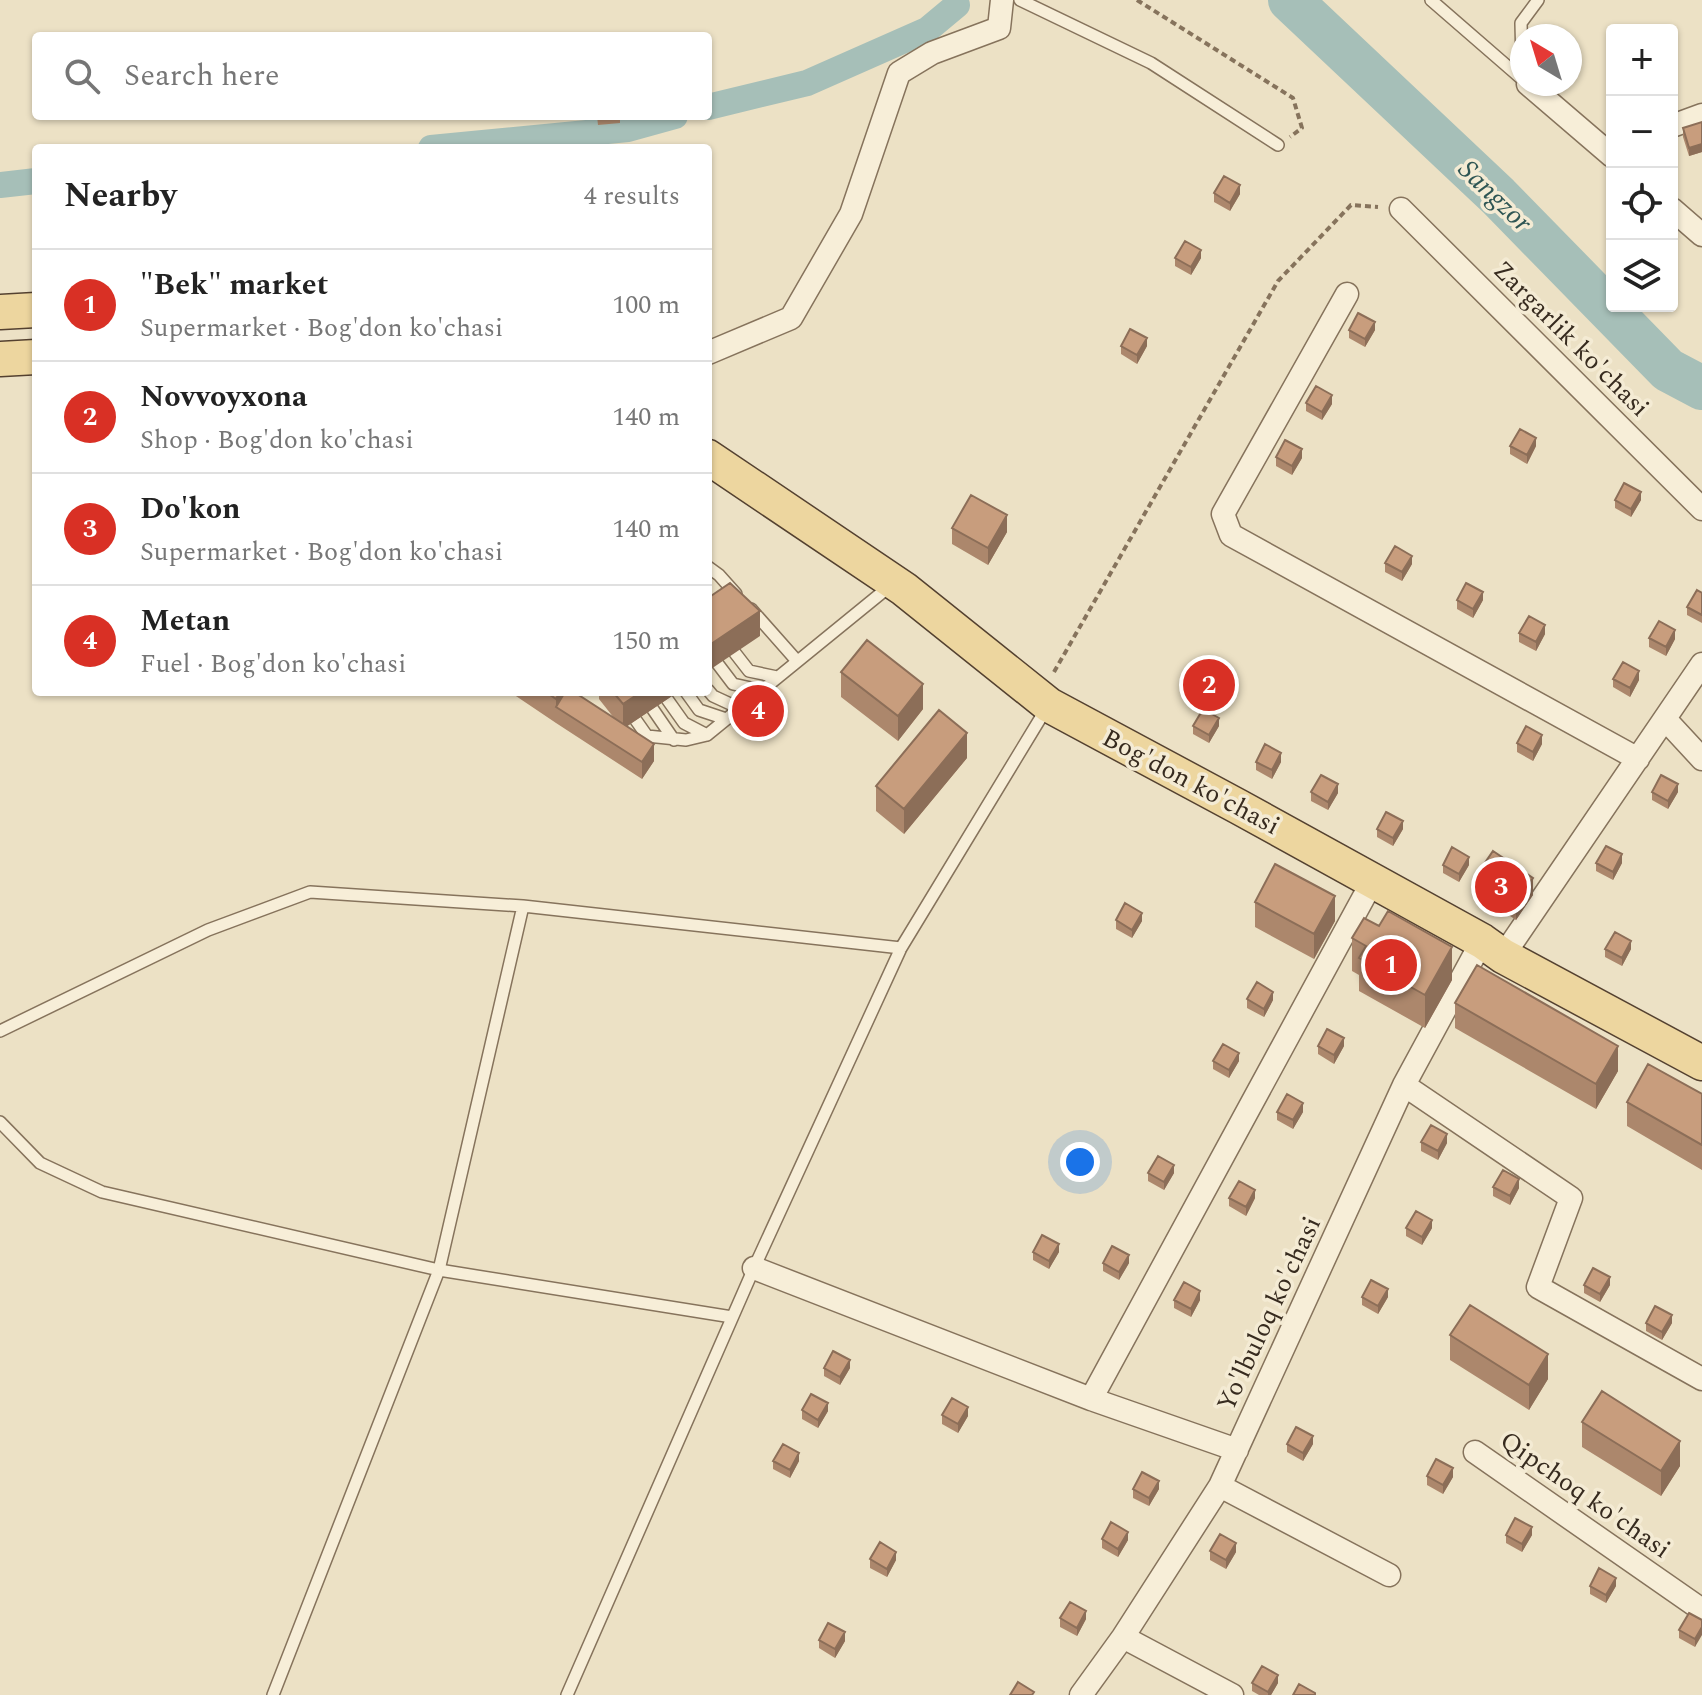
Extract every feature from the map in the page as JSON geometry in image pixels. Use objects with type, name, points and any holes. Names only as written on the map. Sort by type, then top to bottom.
[{"type":"main road","points":[[0,312],[32,310]]},
{"type":"main road","points":[[0,359],[32,357]]},
{"type":"main road","name":"Bog'don ko'chasi","points":[[712,460],[895,582],[1044,702],[1702,1063]]},
{"type":"street","points":[[712,351],[791,318],[851,214],[899,73],[932,53],[999,28],[1002,0]]},
{"type":"street","points":[[1543,96],[1606,148]]},
{"type":"street","points":[[1678,124],[1702,115]]},
{"type":"street","name":"Zargarlik ko'chasi","points":[[1401,209],[1702,509]]},
{"type":"street","points":[[1678,214],[1702,235]]},
{"type":"street","points":[[1347,294],[1223,514],[1231,535],[1638,759]]},
{"type":"street","name":"Yo'lbuloq ko'chasi","points":[[1081,1695],[1123,1637],[1220,1486],[1404,1085],[1492,949],[1638,759],[1702,664]]},
{"type":"street","points":[[1665,719],[1702,759]]},
{"type":"street","points":[[1091,1399],[1372,882]]},
{"type":"street","points":[[1404,1085],[1571,1198],[1538,1287],[1702,1379]]},
{"type":"street","points":[[754,1268],[1091,1399],[1237,1450]]},
{"type":"street","name":"Qipchoq ko'chasi","points":[[1475,1452],[1702,1610]]},
{"type":"street","points":[[1220,1486],[1389,1575]]},
{"type":"street","points":[[1123,1637],[1232,1695]]},
{"type":"lane","points":[[1020,0],[1151,63],[1278,145]]},
{"type":"lane","points":[[1431,0],[1510,69]]},
{"type":"lane","points":[[1521,24],[1538,0]]},
{"type":"lane","points":[[712,570],[797,661]]},
{"type":"lane","points":[[619,696],[647,736],[674,740],[707,735],[895,582]]},
{"type":"lane","points":[[716,629],[749,671],[777,677]]},
{"type":"lane","points":[[712,656],[733,684],[760,690]]},
{"type":"lane","points":[[712,695],[739,708]]},
{"type":"lane","points":[[644,696],[674,740]]},
{"type":"lane","points":[[665,696],[684,723],[707,735]]},
{"type":"lane","points":[[689,696],[699,710],[726,719]]},
{"type":"lane","points":[[567,1695],[732,1317],[901,948],[1044,702]]},
{"type":"lane","points":[[0,1031],[208,930],[310,892],[523,906],[901,948]]},
{"type":"lane","points":[[273,1695],[439,1270],[523,906]]},
{"type":"lane","points":[[0,1122],[40,1163],[102,1192],[439,1270],[732,1317]]},
{"type":"path","points":[[1137,0],[1293,98],[1302,128],[1278,145]]},
{"type":"path","points":[[1044,702],[1278,281],[1351,205],[1401,209]]},
{"type":"building","points":[[1702,122],[1702,144],[1689,148],[1683,128]]},
{"type":"building","points":[[1224,176],[1240,185],[1230,203],[1214,193]]},
{"type":"building","points":[[1185,241],[1201,250],[1191,267],[1175,258]]},
{"type":"building","points":[[1358,313],[1375,322],[1365,339],[1349,330]]},
{"type":"building","points":[[1130,329],[1147,338],[1137,355],[1121,346]]},
{"type":"building","points":[[1316,386],[1332,395],[1322,412],[1306,403]]},
{"type":"building","points":[[1520,429],[1536,438],[1527,455],[1510,446]]},
{"type":"building","points":[[1285,440],[1302,449],[1292,466],[1276,457]]},
{"type":"building","points":[[1624,483],[1641,492],[1631,509],[1615,500]]},
{"type":"building","points":[[971,495],[1007,515],[988,548],[952,528]]},
{"type":"building","points":[[1395,546],[1412,556],[1402,572],[1385,563]]},
{"type":"building","points":[[730,583],[760,611],[712,643],[712,595]]},
{"type":"building","points":[[1466,583],[1483,592],[1473,609],[1457,600]]},
{"type":"building","points":[[1697,590],[1702,593],[1702,615],[1687,607]]},
{"type":"building","points":[[1529,616],[1545,625],[1536,642],[1519,633]]},
{"type":"building","points":[[1659,621],[1675,630],[1666,647],[1649,638]]},
{"type":"building","points":[[867,640],[923,684],[898,716],[841,672]]},
{"type":"building","points":[[1623,662],[1639,671],[1630,688],[1613,679]]},
{"type":"building","points":[[563,696],[580,696],[654,744],[642,762],[556,707]]},
{"type":"building","points":[[616,696],[635,696],[623,704]]},
{"type":"building","points":[[1203,709],[1219,718],[1209,735],[1193,726]]},
{"type":"building","points":[[939,710],[967,733],[904,809],[876,786]]},
{"type":"building","points":[[1526,726],[1542,735],[1533,752],[1517,743]]},
{"type":"building","points":[[1265,744],[1281,753],[1272,770],[1256,762]]},
{"type":"building","points":[[1321,775],[1338,784],[1328,802],[1311,792]]},
{"type":"building","points":[[1661,775],[1678,784],[1668,801],[1652,792]]},
{"type":"building","points":[[1386,812],[1403,821],[1393,838],[1377,829]]},
{"type":"building","points":[[1606,846],[1622,854],[1613,872],[1596,863]]},
{"type":"building","points":[[1452,847],[1469,857],[1459,874],[1443,865]]},
{"type":"building","points":[[1493,851],[1533,878],[1516,904],[1476,876]]},
{"type":"building","points":[[1275,864],[1335,896],[1314,934],[1255,902]]},
{"type":"building","points":[[1125,903],[1142,913],[1132,930],[1116,920]]},
{"type":"building","points":[[1388,911],[1452,947],[1425,995],[1359,958],[1366,946],[1352,938],[1364,918],[1379,926]]},
{"type":"building","points":[[1615,932],[1631,941],[1622,958],[1605,949]]},
{"type":"building","points":[[1477,965],[1618,1046],[1596,1084],[1455,1003]]},
{"type":"building","points":[[1257,982],[1273,992],[1264,1009],[1247,999]]},
{"type":"building","points":[[1327,1029],[1344,1038],[1334,1055],[1318,1046]]},
{"type":"building","points":[[1223,1044],[1239,1053],[1229,1070],[1213,1061]]},
{"type":"building","points":[[1648,1064],[1702,1094],[1702,1145],[1627,1102]]},
{"type":"building","points":[[1287,1094],[1303,1103],[1293,1120],[1277,1112]]},
{"type":"building","points":[[1431,1125],[1447,1134],[1438,1151],[1421,1142]]},
{"type":"building","points":[[1158,1156],[1174,1165],[1164,1182],[1148,1173]]},
{"type":"building","points":[[1503,1170],[1519,1179],[1510,1196],[1493,1187]]},
{"type":"building","points":[[1239,1181],[1255,1190],[1246,1207],[1229,1198]]},
{"type":"building","points":[[1416,1211],[1432,1220],[1422,1237],[1406,1228]]},
{"type":"building","points":[[1042,1235],[1059,1244],[1049,1261],[1033,1252]]},
{"type":"building","points":[[1112,1246],[1129,1255],[1119,1272],[1103,1263]]},
{"type":"building","points":[[1593,1268],[1610,1277],[1600,1294],[1584,1285]]},
{"type":"building","points":[[1371,1280],[1388,1289],[1378,1306],[1362,1297]]},
{"type":"building","points":[[1184,1282],[1200,1291],[1191,1309],[1174,1300]]},
{"type":"building","points":[[1470,1305],[1548,1354],[1529,1385],[1450,1335]]},
{"type":"building","points":[[1655,1306],[1672,1315],[1662,1332],[1646,1323]]},
{"type":"building","points":[[833,1351],[850,1360],[840,1377],[824,1368]]},
{"type":"building","points":[[1602,1391],[1680,1441],[1661,1471],[1582,1422]]},
{"type":"building","points":[[811,1394],[828,1403],[818,1420],[802,1410]]},
{"type":"building","points":[[952,1398],[968,1407],[958,1424],[942,1415]]},
{"type":"building","points":[[1296,1427],[1313,1436],[1303,1453],[1287,1444]]},
{"type":"building","points":[[783,1444],[799,1453],[790,1470],[773,1461]]},
{"type":"building","points":[[1436,1459],[1453,1468],[1443,1485],[1427,1476]]},
{"type":"building","points":[[1142,1472],[1159,1481],[1149,1498],[1133,1489]]},
{"type":"building","points":[[1515,1518],[1532,1527],[1522,1544],[1506,1535]]},
{"type":"building","points":[[1111,1522],[1128,1532],[1118,1549],[1102,1539]]},
{"type":"building","points":[[1220,1534],[1236,1543],[1226,1560],[1210,1551]]},
{"type":"building","points":[[880,1542],[896,1552],[887,1569],[870,1559]]},
{"type":"building","points":[[1599,1568],[1616,1578],[1606,1595],[1590,1586]]},
{"type":"building","points":[[1070,1602],[1086,1611],[1077,1628],[1060,1618]]},
{"type":"building","points":[[1689,1613],[1702,1620],[1702,1627],[1695,1639],[1679,1630]]},
{"type":"building","points":[[828,1623],[845,1632],[835,1649],[819,1640]]},
{"type":"building","points":[[1262,1666],[1278,1675],[1268,1692],[1252,1683]]},
{"type":"building","points":[[1018,1682],[1034,1692],[1032,1695],[1010,1695]]},
{"type":"building","points":[[1299,1684],[1315,1693],[1315,1695],[1293,1695]]},
{"type":"waterway","name":"Sangzor","points":[[1290,0],[1498,196],[1668,370],[1702,388]]},
{"type":"waterway","points":[[712,106],[807,83],[927,30],[957,5]]},
{"type":"waterway","points":[[472,144],[628,129],[661,120]]},
{"type":"waterway","points":[[0,185],[32,181]]},
{"type":"place","name":"Novvoyxona","points":[[1209,685]]},
{"type":"place","name":"Metan","points":[[758,711]]},
{"type":"place","name":"Do'kon","points":[[1501,887]]},
{"type":"place","name":"\"Bek\" market","points":[[1391,965]]}]
